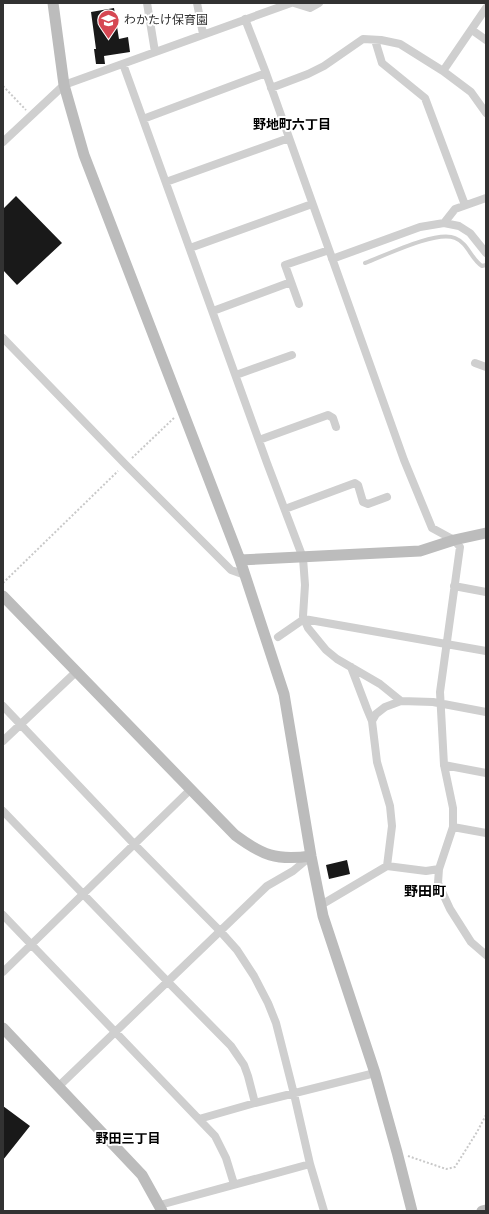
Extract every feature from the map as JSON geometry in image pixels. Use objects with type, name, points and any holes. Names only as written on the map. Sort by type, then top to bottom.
[{"type":"street","points":[[53,3],[64,85],[84,155],[240,560],[284,694],[311,856],[323,916],[375,1073],[412,1211]]},
{"type":"street","points":[[147,3],[155,52]]},
{"type":"street","points":[[197,3],[203,34]]},
{"type":"street","points":[[3,142],[64,85],[292,3],[310,8],[319,3]]},
{"type":"street","points":[[443,71],[486,8]]},
{"type":"street","points":[[245,19],[266,73],[404,460],[432,528],[454,540],[460,547],[440,692],[444,765],[453,808],[453,827],[439,869],[438,883],[450,909],[471,942],[486,955]]},
{"type":"street","points":[[472,30],[486,40]]},
{"type":"street","points":[[271,88],[308,74],[324,66],[363,39],[374,40],[400,44],[443,71],[471,92],[486,113]]},
{"type":"street","points":[[374,40],[382,63],[425,98],[465,205]]},
{"type":"street","points":[[123,64],[303,558],[305,584],[304,618],[308,628],[326,650],[337,659],[380,684],[401,701]]},
{"type":"street","points":[[143,119],[266,73]]},
{"type":"street","points":[[166,182],[289,138]]},
{"type":"street","points":[[444,223],[455,209],[486,198]]},
{"type":"street","points":[[190,248],[312,204]]},
{"type":"street","points":[[332,259],[420,226],[444,223],[459,226],[470,233],[486,253]]},
{"type":"street","points":[[299,304],[285,265],[329,250]]},
{"type":"street","points":[[213,311],[291,282]]},
{"type":"street","points":[[3,338],[125,464],[231,570],[244,575]]},
{"type":"street","points":[[236,375],[292,355]]},
{"type":"street","points":[[474,363],[486,367]]},
{"type":"street","points":[[259,440],[328,416],[333,418],[336,427]]},
{"type":"street","points":[[285,509],[355,483],[358,485],[364,502],[368,504],[386,497]]},
{"type":"street","points":[[240,560],[420,551],[486,532]]},
{"type":"street","points":[[454,586],[486,592]]},
{"type":"street","points":[[3,596],[235,835],[265,854],[283,858],[311,856]]},
{"type":"street","points":[[278,637],[304,618],[486,652]]},
{"type":"street","points":[[351,666],[366,709],[372,721],[377,762],[388,801],[392,826],[386,866]]},
{"type":"street","points":[[3,741],[77,671]]},
{"type":"street","points":[[372,721],[380,710],[401,701],[433,702],[486,712]]},
{"type":"street","points":[[3,706],[220,931],[237,950],[250,969],[268,1003],[276,1023],[310,1164],[324,1211]]},
{"type":"street","points":[[444,765],[486,773]]},
{"type":"street","points":[[3,972],[191,788]]},
{"type":"street","points":[[3,811],[231,1046],[244,1065],[255,1103]]},
{"type":"street","points":[[453,827],[486,833]]},
{"type":"street","points":[[59,1086],[267,886],[294,871],[311,856]]},
{"type":"street","points":[[321,905],[386,866],[426,871],[439,869]]},
{"type":"street","points":[[3,915],[215,1136],[226,1158],[234,1184]]},
{"type":"street","points":[[3,1028],[142,1175],[161,1208],[234,1184],[310,1164]]},
{"type":"street","points":[[199,1119],[255,1103],[375,1073]]},
{"type":"street","points":[[482,1211],[486,1210]]},
{"type":"lane","points":[[364,264],[423,240],[442,236],[455,238],[464,245],[476,262],[482,266],[486,265]]},
{"type":"path","points":[[3,86],[31,115]]},
{"type":"path","points":[[3,583],[182,409]]},
{"type":"path","points":[[397,1152],[446,1169],[455,1168],[486,1115]]},
{"type":"building","points":[[114,8],[119,39],[128,37],[130,52],[104,56],[105,64],[96,64],[94,49],[96,49],[91,12]]},
{"type":"building","points":[[16,196],[62,243],[17,285],[3,270],[3,209]]},
{"type":"building","points":[[347,860],[350,874],[329,879],[326,865]]},
{"type":"building","points":[[3,1106],[30,1126],[3,1160]]},
{"type":"place","name":"わかたけ保育園","points":[[108,40]]},
{"type":"district","name":"野地町六丁目","points":[[292,124]]},
{"type":"district","name":"野田町","points":[[425,891]]},
{"type":"district","name":"野田三丁目","points":[[128,1138]]}]
